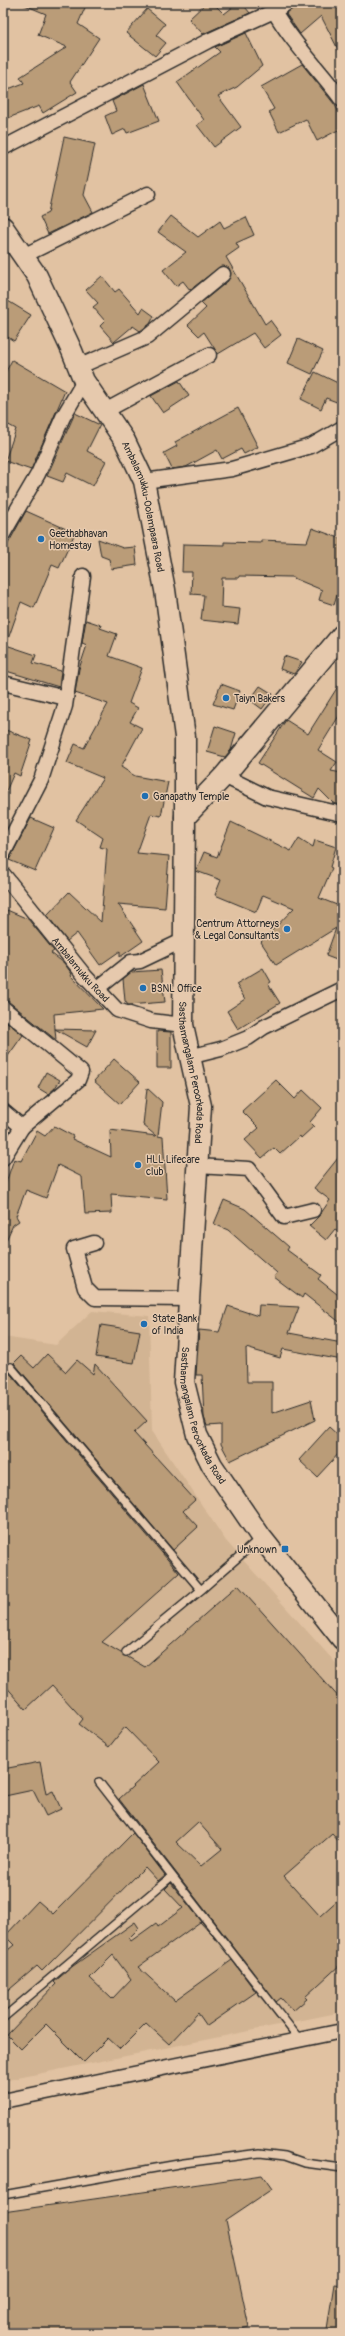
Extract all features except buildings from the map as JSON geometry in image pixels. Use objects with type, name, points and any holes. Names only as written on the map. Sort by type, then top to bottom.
[{"type":"street","points":[[3,148],[208,41],[274,11],[287,3]]},
{"type":"street","points":[[274,11],[287,34],[322,73],[342,100]]},
{"type":"street","points":[[23,256],[148,194]]},
{"type":"street","name":"Ambalamukku-Oolampaara Road","points":[[3,227],[37,276],[81,374],[125,441],[144,481],[164,590],[185,737],[185,817]]},
{"type":"street","points":[[3,534],[38,474],[81,374],[147,337],[223,274]]},
{"type":"street","points":[[105,412],[209,354]]},
{"type":"street","points":[[144,481],[232,469],[311,446],[342,428]]},
{"type":"street","points":[[3,854],[42,780],[66,698],[83,576]]},
{"type":"street","points":[[185,817],[224,776],[342,635]]},
{"type":"street","points":[[3,683],[66,698]]},
{"type":"street","points":[[224,776],[267,797],[342,814]]},
{"type":"street","name":"Sasthamangalam Peroorkada Road","points":[[185,817],[183,1025],[200,1106],[184,1382],[197,1435],[212,1465],[261,1536],[342,1639]]},
{"type":"street","name":"Ambalamukku Road","points":[[3,874],[23,901],[97,989],[117,1010],[151,1021],[183,1025]]},
{"type":"street","points":[[97,989],[130,962],[140,961],[184,940]]},
{"type":"street","points":[[189,1057],[221,1049],[248,1038],[264,1027],[342,989]]},
{"type":"street","points":[[3,1008],[81,1072],[78,1080],[22,1127],[3,1158]]},
{"type":"street","points":[[3,1111],[22,1127]]},
{"type":"street","points":[[197,1166],[249,1169],[284,1217],[313,1210]]},
{"type":"street","points":[[94,1243],[74,1249],[85,1288],[95,1298],[190,1299]]},
{"type":"street","points":[[3,2102],[342,2031]]},
{"type":"lane","points":[[11,1367],[201,1590]]},
{"type":"lane","points":[[126,1652],[201,1590],[261,1536]]},
{"type":"lane","points":[[99,1782],[300,2040]]},
{"type":"lane","points":[[3,2018],[172,1876]]},
{"type":"lane","points":[[3,2196],[191,2162],[260,2152],[285,2156],[305,2164],[342,2168]]},
{"type":"shaded area","points":[[92,1311],[149,1316],[152,1431],[226,1541],[342,1670],[342,2012],[3,2081],[3,1337],[56,1345]]},
{"type":"place","name":"Geethabhavan Homestay","points":[[41,539]]},
{"type":"place","name":"Taiyn Bakers","points":[[226,698]]},
{"type":"place","name":"Ganapathy Temple","points":[[145,796]]},
{"type":"place","name":"Centrum Attorneys & Legal Consultants","points":[[287,929]]},
{"type":"place","name":"BSNL Office","points":[[143,988]]},
{"type":"place","name":"HLL Lifecare club","points":[[138,1165]]},
{"type":"place","name":"State Bank of India","points":[[144,1324]]},
{"type":"place","name":"Unknown","points":[[285,1549]]}]
